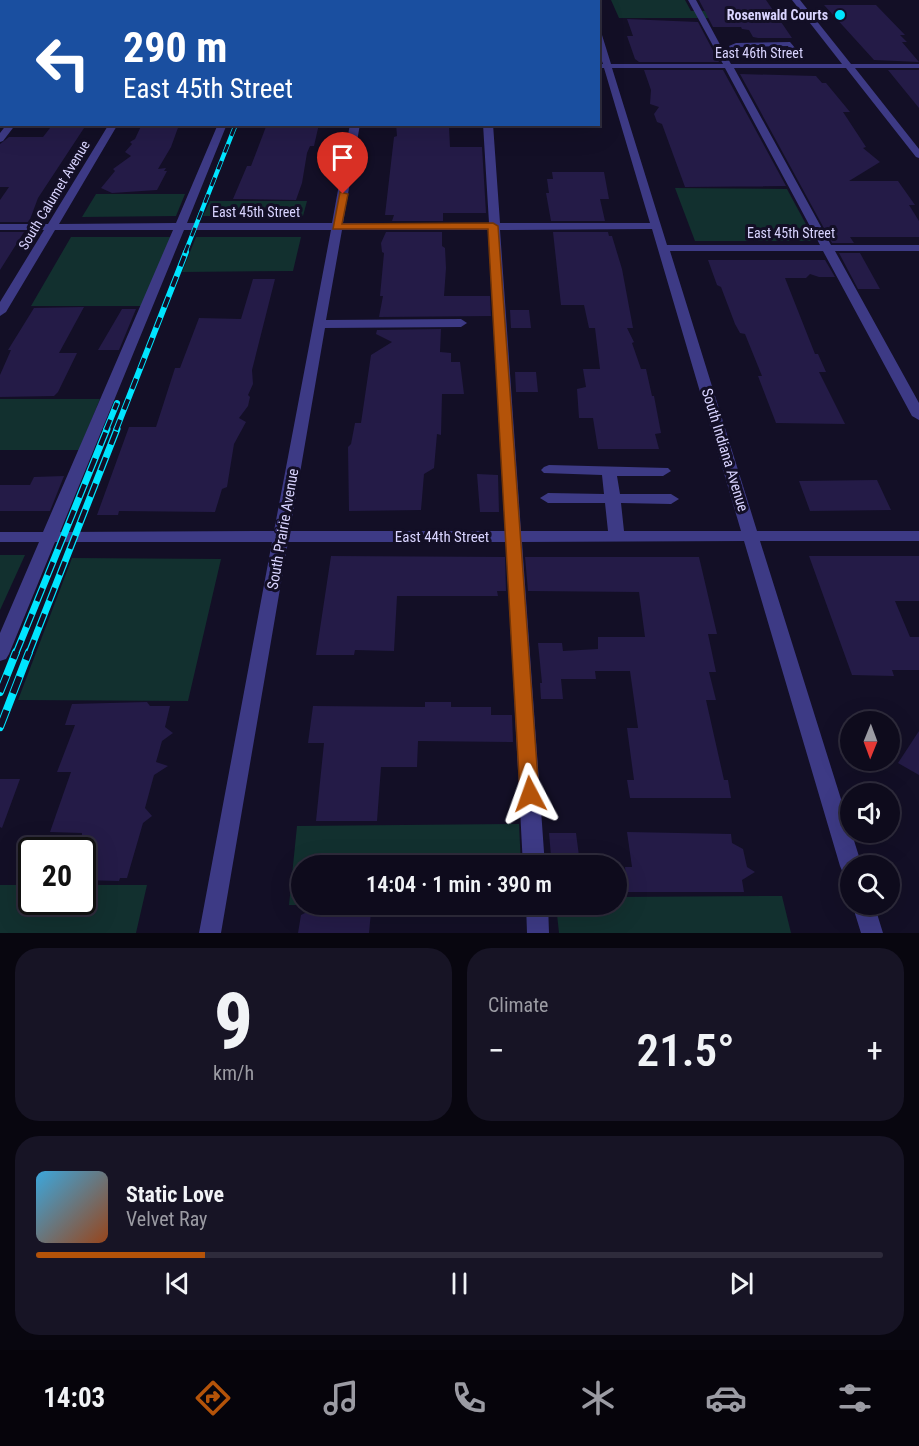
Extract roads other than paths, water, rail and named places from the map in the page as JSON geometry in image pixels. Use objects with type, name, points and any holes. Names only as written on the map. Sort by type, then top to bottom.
[{"type":"street","points":[[692,0],[919,416]]},
{"type":"street","points":[[796,0],[919,155]]},
{"type":"street","points":[[721,54],[797,55],[790,44],[736,45],[733,46],[737,54]]},
{"type":"street","name":"South Indiana Avenue","points":[[600,47],[603,66],[657,226],[848,855]]},
{"type":"street","name":"East 46th Street","points":[[603,66],[919,66]]},
{"type":"street","points":[[0,139],[10,126]]},
{"type":"street","name":"South Calumet Avenue","points":[[0,312],[113,126]]},
{"type":"street","points":[[0,654],[222,126]]},
{"type":"street","name":"South Prairie Avenue","points":[[210,933],[356,126]]},
{"type":"street","points":[[488,126],[533,855]]},
{"type":"street","name":"East 45th Street","points":[[0,227],[657,226]]},
{"type":"street","name":"East 45th Street","points":[[663,248],[919,248]]},
{"type":"street","points":[[320,324],[461,323]]},
{"type":"street","points":[[549,470],[663,471]]},
{"type":"street","points":[[609,471],[617,536]]},
{"type":"street","points":[[548,498],[670,499]]},
{"type":"street","name":"East 44th Street","points":[[0,537],[919,536]]},
{"type":"street","points":[[537,915],[538,933]]},
{"type":"street","points":[[866,915],[872,933]]},
{"type":"railway","points":[[185,253],[235,126]]},
{"type":"railway","points":[[116,430],[186,252]]},
{"type":"railway","points":[[106,430],[117,403]]},
{"type":"railway","points":[[16,653],[107,429]]},
{"type":"railway","points":[[29,653],[117,429]]},
{"type":"railway","points":[[0,692],[16,652]]},
{"type":"railway","points":[[0,727],[29,652]]},
{"type":"place","name":"Rosenwald Courts","points":[[840,15]]}]
